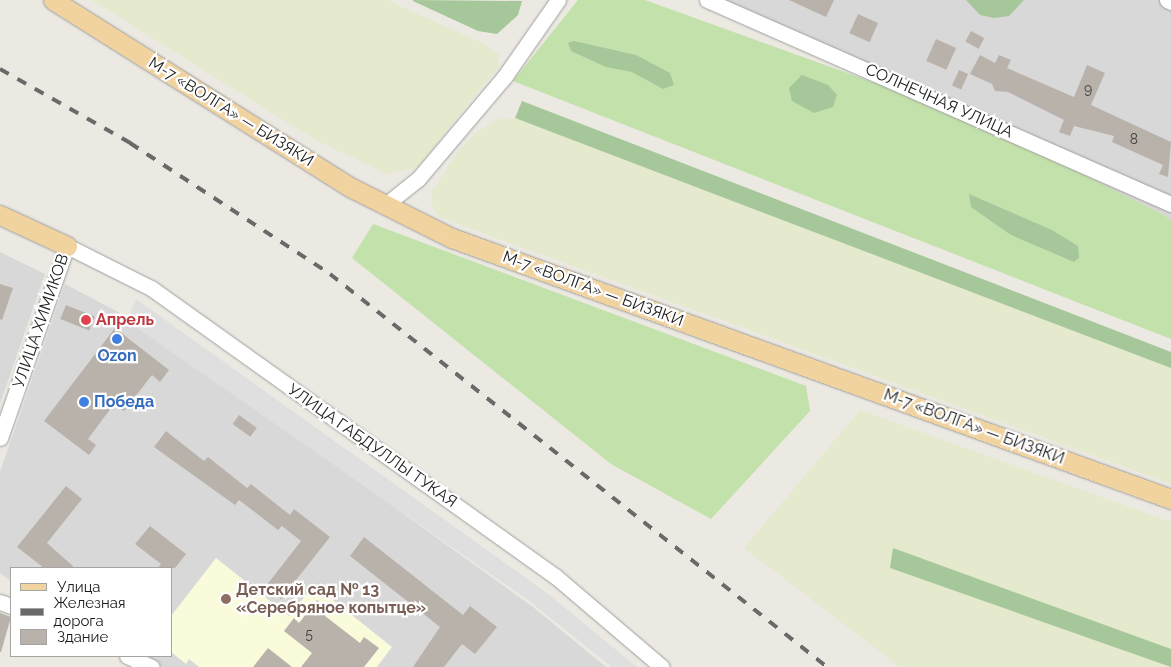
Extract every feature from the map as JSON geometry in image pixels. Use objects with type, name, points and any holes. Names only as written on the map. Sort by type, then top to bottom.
[{"type":"main road","name":"М-7 «ВОЛГА» — БИЗЯКИ","points":[[53,0],[384,206],[452,238],[1171,499]]},
{"type":"main road","name":"УЛИЦА ХИМИКОВ","points":[[0,215],[67,246]]},
{"type":"street","points":[[384,206],[418,179],[499,83],[558,0]]},
{"type":"street","name":"СОЛНЕЧНАЯ УЛИЦА","points":[[707,0],[1171,204]]},
{"type":"street","points":[[1166,0],[1171,2]]},
{"type":"street","name":"УЛИЦА ХИМИКОВ","points":[[0,438],[67,246]]},
{"type":"street","name":"УЛИЦА ГАБДУЛЛЫ ТУКАЯ","points":[[67,246],[151,288],[555,576],[662,667]]},
{"type":"street","points":[[129,657],[152,667]]},
{"type":"shaded area","points":[[92,0],[387,0],[482,43],[499,54],[498,67],[418,167],[387,174],[314,139]]},
{"type":"shaded area","points":[[724,0],[1171,0],[1171,220],[1164,215]]},
{"type":"shaded area","points":[[515,118],[1171,368],[1171,484],[439,217],[432,205],[432,192],[458,151],[480,130],[499,119]]},
{"type":"shaded area","points":[[0,252],[45,274],[0,404]]},
{"type":"shaded area","points":[[65,284],[137,322],[533,607],[606,667],[161,667],[123,657],[172,657],[172,567],[10,567],[10,580],[0,573],[0,472]]},
{"type":"shaded area","points":[[136,299],[547,593],[637,667],[612,667],[528,600],[127,321]]},
{"type":"shaded area","points":[[860,410],[1171,522],[1171,667],[900,667],[744,548]]},
{"type":"shaded area","name":"Детский сад № 13 «Серебряное копытце»","points":[[216,558],[289,616],[314,585],[392,647],[377,667],[199,667],[189,659],[186,664],[172,653],[172,615]]},
{"type":"green space","points":[[578,0],[645,0],[961,114],[1164,215],[1171,220],[1171,339],[513,81]]},
{"type":"green space","points":[[966,0],[1024,0],[1009,16],[994,18],[980,15]]},
{"type":"green space","points":[[413,1],[522,1],[518,15],[497,34],[478,31]]},
{"type":"green space","points":[[574,41],[636,55],[670,73],[674,85],[663,89],[632,72],[606,67],[571,51],[568,43]]},
{"type":"green space","points":[[802,75],[828,85],[837,95],[833,107],[814,113],[792,101],[789,88]]},
{"type":"green space","points":[[522,101],[1171,352],[1171,368],[515,118]]},
{"type":"green space","points":[[969,194],[1052,230],[1078,246],[1079,258],[1074,262],[1011,235],[971,207]]},
{"type":"green space","points":[[373,224],[806,386],[810,411],[711,519],[611,464],[352,258]]},
{"type":"green space","points":[[893,548],[1171,649],[1171,667],[890,568]]},
{"type":"building","points":[[789,0],[834,0],[826,17]]},
{"type":"building","points":[[858,14],[878,23],[870,42],[849,33]]},
{"type":"building","points":[[971,31],[984,38],[979,49],[965,42]]},
{"type":"building","points":[[936,39],[956,48],[946,70],[926,61]]},
{"type":"building","points":[[980,55],[995,63],[999,55],[1011,60],[1007,68],[1074,97],[1087,65],[1105,73],[1091,105],[1171,142],[1168,177],[1159,174],[1163,165],[1112,142],[1114,136],[1074,126],[1070,136],[1059,132],[1064,120],[1008,92],[995,91],[992,84],[970,74]]},
{"type":"building","points":[[959,70],[968,74],[961,90],[952,86]]},
{"type":"building","points":[[0,284],[13,288],[2,320],[0,319]]},
{"type":"building","points":[[66,305],[95,317],[89,331],[60,319]]},
{"type":"building","points":[[115,328],[169,370],[160,382],[152,375],[124,411],[114,404],[88,439],[96,445],[89,455],[44,421]]},
{"type":"building","points":[[239,415],[257,428],[250,437],[233,424]]},
{"type":"building","points":[[166,431],[204,461],[208,457],[247,488],[251,484],[290,515],[294,509],[330,537],[281,599],[266,586],[301,541],[282,526],[278,530],[239,500],[235,505],[154,447]]},
{"type":"building","points":[[66,486],[82,499],[47,543],[74,567],[43,567],[17,547]]},
{"type":"building","points":[[150,526],[186,554],[175,568],[159,567],[161,564],[135,544]]},
{"type":"building","points":[[364,537],[463,615],[470,606],[497,627],[475,654],[462,644],[444,667],[413,667],[440,627],[350,556]]},
{"type":"building","points":[[317,600],[329,610],[325,616],[360,643],[364,637],[379,648],[364,667],[301,667],[312,653],[284,631],[294,618],[299,623]]},
{"type":"building","points":[[0,613],[10,617],[10,620],[0,652]]},
{"type":"building","points":[[268,648],[292,667],[253,667]]},
{"type":"railway","points":[[0,69],[130,143],[330,274],[827,667]]},
{"type":"place","name":"Апрель","points":[[86,320]]},
{"type":"place","name":"Ozon","points":[[117,339]]},
{"type":"place","name":"Победа","points":[[84,402]]},
{"type":"place","name":"Детский сад № 13 «Серебряное копытце»","points":[[226,599]]}]
